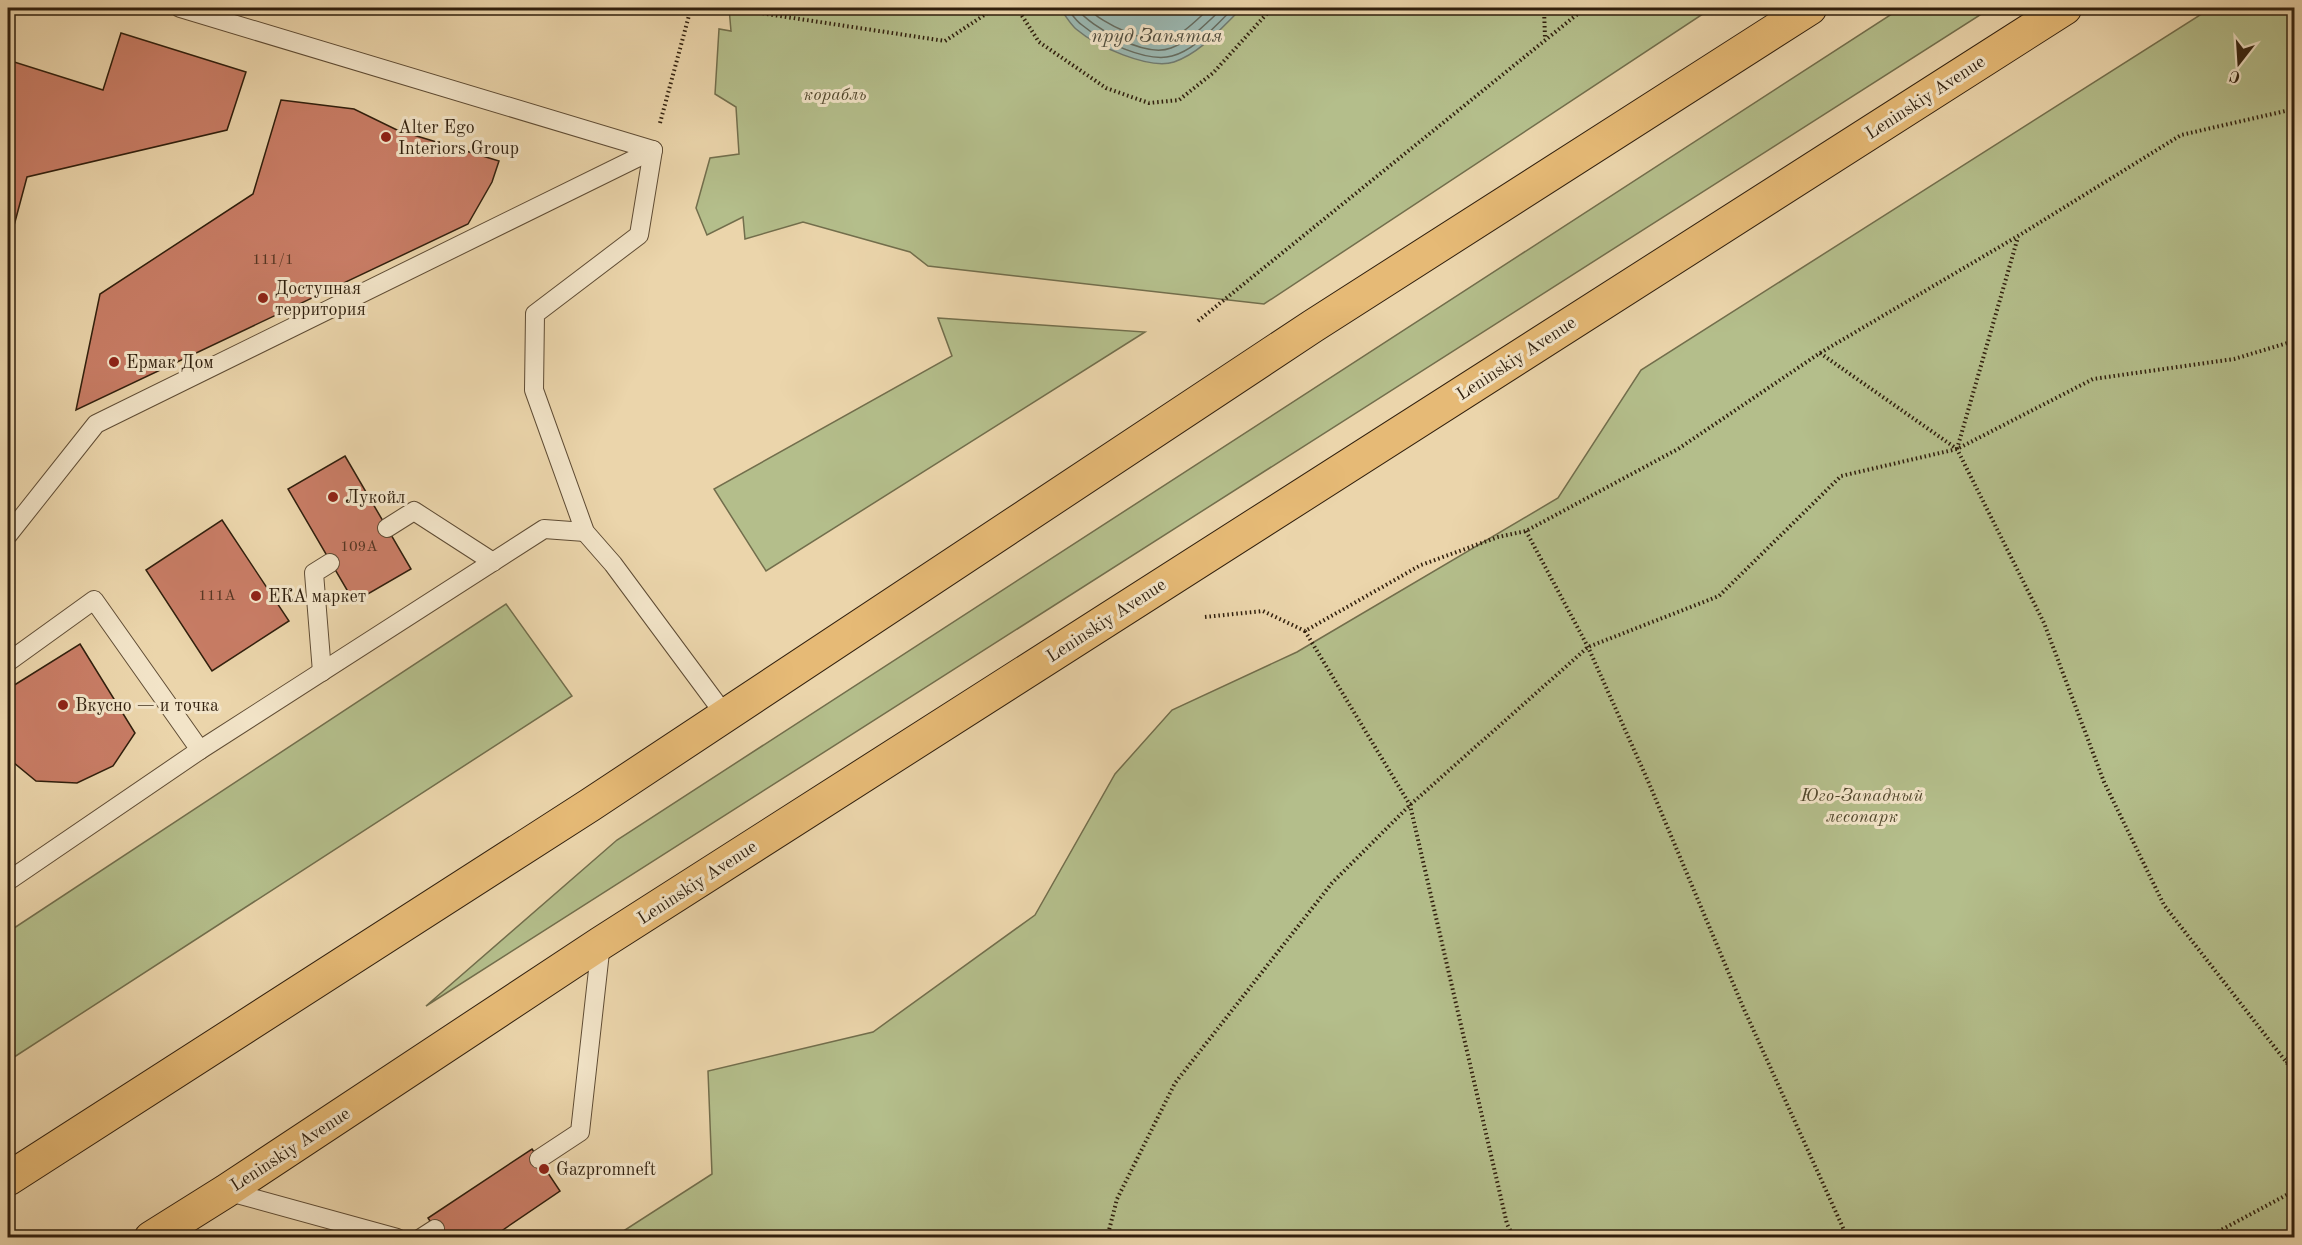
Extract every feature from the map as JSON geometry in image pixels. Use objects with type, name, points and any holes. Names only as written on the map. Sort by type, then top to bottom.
[{"type":"main road","points":[[8,1179],[253,1023],[725,715],[1312,326],[1810,8]]},
{"type":"main road","name":"Leninskiy Avenue","points":[[151,1238],[226,1191],[601,943],[2065,8]]},
{"type":"lane","points":[[180,8],[653,150]]},
{"type":"lane","points":[[653,150],[639,235],[536,314],[534,390],[585,532],[613,564],[725,715]]},
{"type":"lane","points":[[8,535],[96,424],[653,150]]},
{"type":"lane","points":[[387,528],[414,511],[493,562]]},
{"type":"lane","points":[[8,881],[200,750],[544,529],[585,532]]},
{"type":"lane","points":[[322,672],[314,573],[330,563]]},
{"type":"lane","points":[[8,662],[94,600],[200,750]]},
{"type":"lane","points":[[539,1160],[580,1132],[601,943]]},
{"type":"lane","points":[[226,1191],[397,1238]]},
{"type":"path","points":[[653,150],[691,8]]},
{"type":"path","points":[[726,8],[945,41],[995,8]]},
{"type":"path","points":[[1017,8],[1039,42],[1106,88],[1149,103],[1179,100],[1213,73],[1272,8]]},
{"type":"path","points":[[1544,8],[1545,38]]},
{"type":"path","points":[[1198,321],[1545,38],[1585,8]]},
{"type":"path","points":[[1305,632],[1421,565],[1498,537],[1526,531],[1678,449],[1820,353],[2018,236],[2181,135],[2295,109]]},
{"type":"path","points":[[1957,449],[2018,236]]},
{"type":"path","points":[[1107,1238],[1117,1199],[1175,1083],[1332,883],[1410,805],[1588,647],[1719,596],[1840,476],[1957,449],[2093,379],[2234,359],[2295,341]]},
{"type":"path","points":[[1820,353],[1957,449],[2044,623],[2104,782],[2164,905],[2287,1063],[2295,1069]]},
{"type":"path","points":[[1526,531],[1588,647],[1648,781],[1743,1007],[1844,1230],[1850,1238]]},
{"type":"path","points":[[1205,617],[1263,611],[1305,632],[1410,805],[1508,1224],[1514,1238]]},
{"type":"path","points":[[2287,1063],[2295,1025]]},
{"type":"path","points":[[2206,1238],[2295,1191]]},
{"type":"green space","name":"корабль","points":[[729,8],[1712,8],[1264,304],[928,266],[910,252],[803,222],[745,239],[743,217],[707,235],[696,208],[710,158],[739,154],[736,107],[715,94],[719,29],[731,31]]},
{"type":"green space","points":[[1901,8],[1991,8],[426,1006],[617,840]]},
{"type":"green space","name":"Юго-Западный лесопарк","points":[[2211,8],[2294,8],[2294,1237],[614,1237],[712,1174],[708,1071],[873,1032],[1035,915],[1115,774],[1172,710],[1297,652],[1558,498],[1641,370]]},
{"type":"green space","points":[[938,318],[1145,332],[766,571],[714,489],[952,356]]},
{"type":"green space","points":[[506,604],[572,696],[8,1061],[8,932]]},
{"type":"water","name":"пруд Запятая","points":[[1059,8],[1242,8],[1193,52],[1174,62],[1163,64],[1137,60],[1096,42],[1076,29]]},
{"type":"building","points":[[121,33],[246,72],[227,130],[27,177],[8,248],[8,60],[103,90]]},
{"type":"building","points":[[281,100],[354,109],[397,130],[499,161],[492,182],[468,224],[76,410],[100,294],[253,194]]},
{"type":"building","points":[[345,456],[411,569],[354,602],[288,489]]},
{"type":"building","points":[[222,520],[289,621],[212,671],[146,570]]},
{"type":"building","name":"Вкусно — и точка","points":[[80,644],[135,733],[113,766],[77,783],[36,781],[8,758],[8,689]]},
{"type":"building","points":[[532,1149],[560,1191],[491,1238],[441,1238],[428,1218]]},
{"type":"place","name":"Alter Ego Interiors Group","points":[[386,137]]},
{"type":"place","name":"Доступная территория","points":[[263,298]]},
{"type":"place","name":"Ермак Дом","points":[[114,362]]},
{"type":"place","name":"Лукойл","points":[[333,497]]},
{"type":"place","name":"ЕКА маркет","points":[[256,596]]},
{"type":"place","name":"Вкусно — и точка","points":[[63,705]]},
{"type":"place","name":"Gazpromneft","points":[[544,1169]]}]
